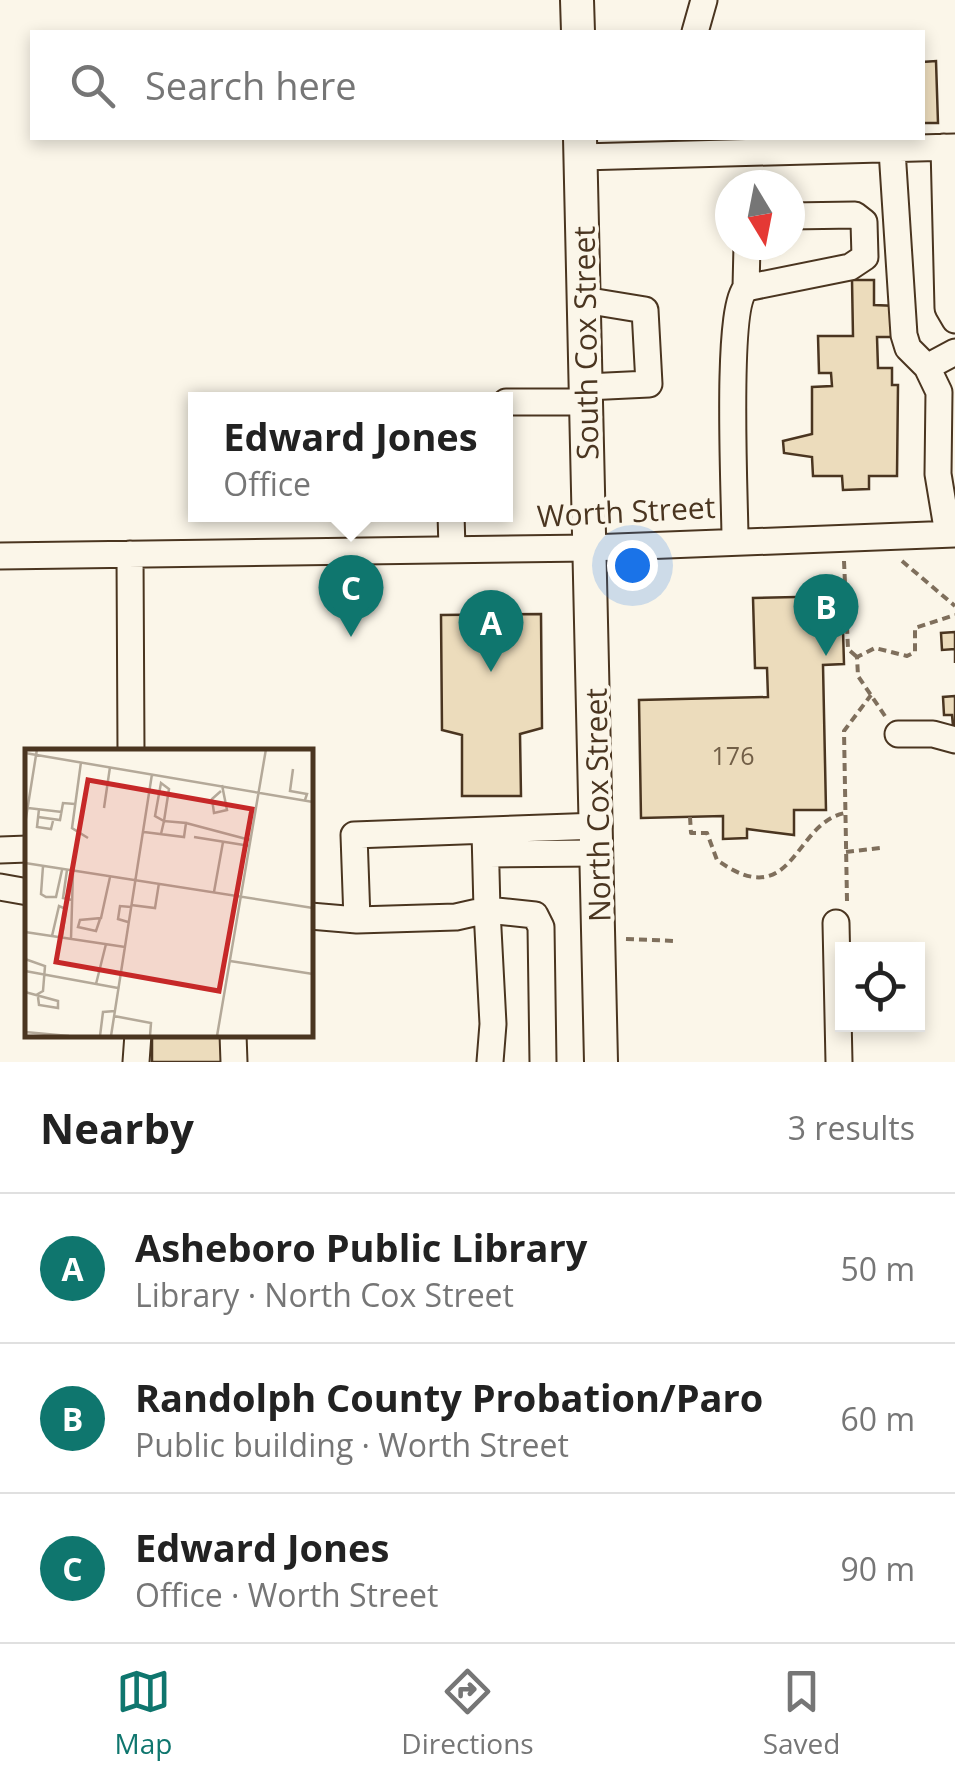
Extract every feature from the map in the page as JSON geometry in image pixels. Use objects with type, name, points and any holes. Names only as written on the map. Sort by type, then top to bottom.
[{"type":"main road","points":[[577,0],[578,30]]},
{"type":"main road","name":"South Cox Street","points":[[580,147],[590,548]]},
{"type":"main road","name":"North Cox Street","points":[[590,548],[601,1062]]},
{"type":"street","points":[[696,30],[704,0]]},
{"type":"street","points":[[580,147],[892,150],[949,147],[948,308],[955,320]]},
{"type":"street","points":[[892,150],[908,348],[927,368],[939,392],[938,474],[952,534]]},
{"type":"street","points":[[805,216],[855,215],[864,222],[867,236],[860,263]]},
{"type":"street","points":[[746,288],[747,260]]},
{"type":"street","points":[[735,539],[734,338],[741,294],[746,288],[860,263],[899,261]]},
{"type":"street","points":[[513,401],[649,384],[645,310],[584,300]]},
{"type":"street","points":[[927,368],[955,352]]},
{"type":"street","points":[[451,522],[452,550]]},
{"type":"street","name":"Worth Street","points":[[0,556],[590,548],[735,539],[952,534]]},
{"type":"street","points":[[130,554],[131,749]]},
{"type":"street","points":[[898,734],[934,734],[955,740]]},
{"type":"street","points":[[357,920],[354,835],[487,843],[599,840]]},
{"type":"street","points":[[487,843],[493,1024],[490,1062]]},
{"type":"street","points":[[0,850],[25,849]]},
{"type":"street","points":[[0,887],[25,891]]},
{"type":"street","points":[[312,916],[357,920],[456,917],[487,910],[535,914],[541,926],[544,1062]]},
{"type":"street","points":[[839,1062],[841,914]]},
{"type":"street","points":[[136,1062],[138,1037]]},
{"type":"street","points":[[233,1037],[234,1062]]},
{"type":"path","points":[[898,536],[903,565],[955,606]]},
{"type":"path","points":[[844,537],[848,649],[857,658],[858,676],[898,734]]},
{"type":"path","points":[[857,658],[875,648],[907,656],[915,652],[915,628],[955,615]]},
{"type":"path","points":[[841,914],[846,852],[844,731],[870,694]]},
{"type":"path","points":[[690,816],[691,834],[707,833],[717,860],[748,876],[778,872],[798,858],[816,826],[845,812]]},
{"type":"path","points":[[846,852],[880,848]]},
{"type":"path","points":[[600,938],[676,941]]},
{"type":"building","points":[[936,61],[938,123],[925,123],[925,62]]},
{"type":"building","points":[[852,280],[874,280],[874,305],[898,306],[899,337],[877,337],[878,368],[892,368],[892,385],[898,385],[897,476],[869,476],[869,489],[843,490],[842,476],[813,476],[812,457],[784,453],[783,441],[812,434],[812,387],[832,386],[831,373],[819,373],[818,336],[853,336]]},
{"type":"building","points":[[842,596],[844,664],[823,665],[826,810],[794,810],[794,835],[747,829],[747,838],[723,839],[723,816],[641,818],[639,700],[768,697],[767,668],[755,668],[753,598]]},
{"type":"building","points":[[541,614],[542,728],[520,734],[521,796],[462,796],[462,735],[442,730],[441,615]]},
{"type":"building","points":[[955,632],[955,649],[942,650],[941,633]]},
{"type":"building","points":[[955,696],[953,726],[952,715],[944,715],[943,697]]},
{"type":"building","points":[[152,1037],[224,1037],[225,1062],[152,1062]]},
{"type":"place","name":"Edward Jones","points":[[351,637]]},
{"type":"place","name":"Randolph County Probation/Paro","points":[[826,656]]},
{"type":"place","name":"Asheboro Public Library","points":[[491,672]]}]
